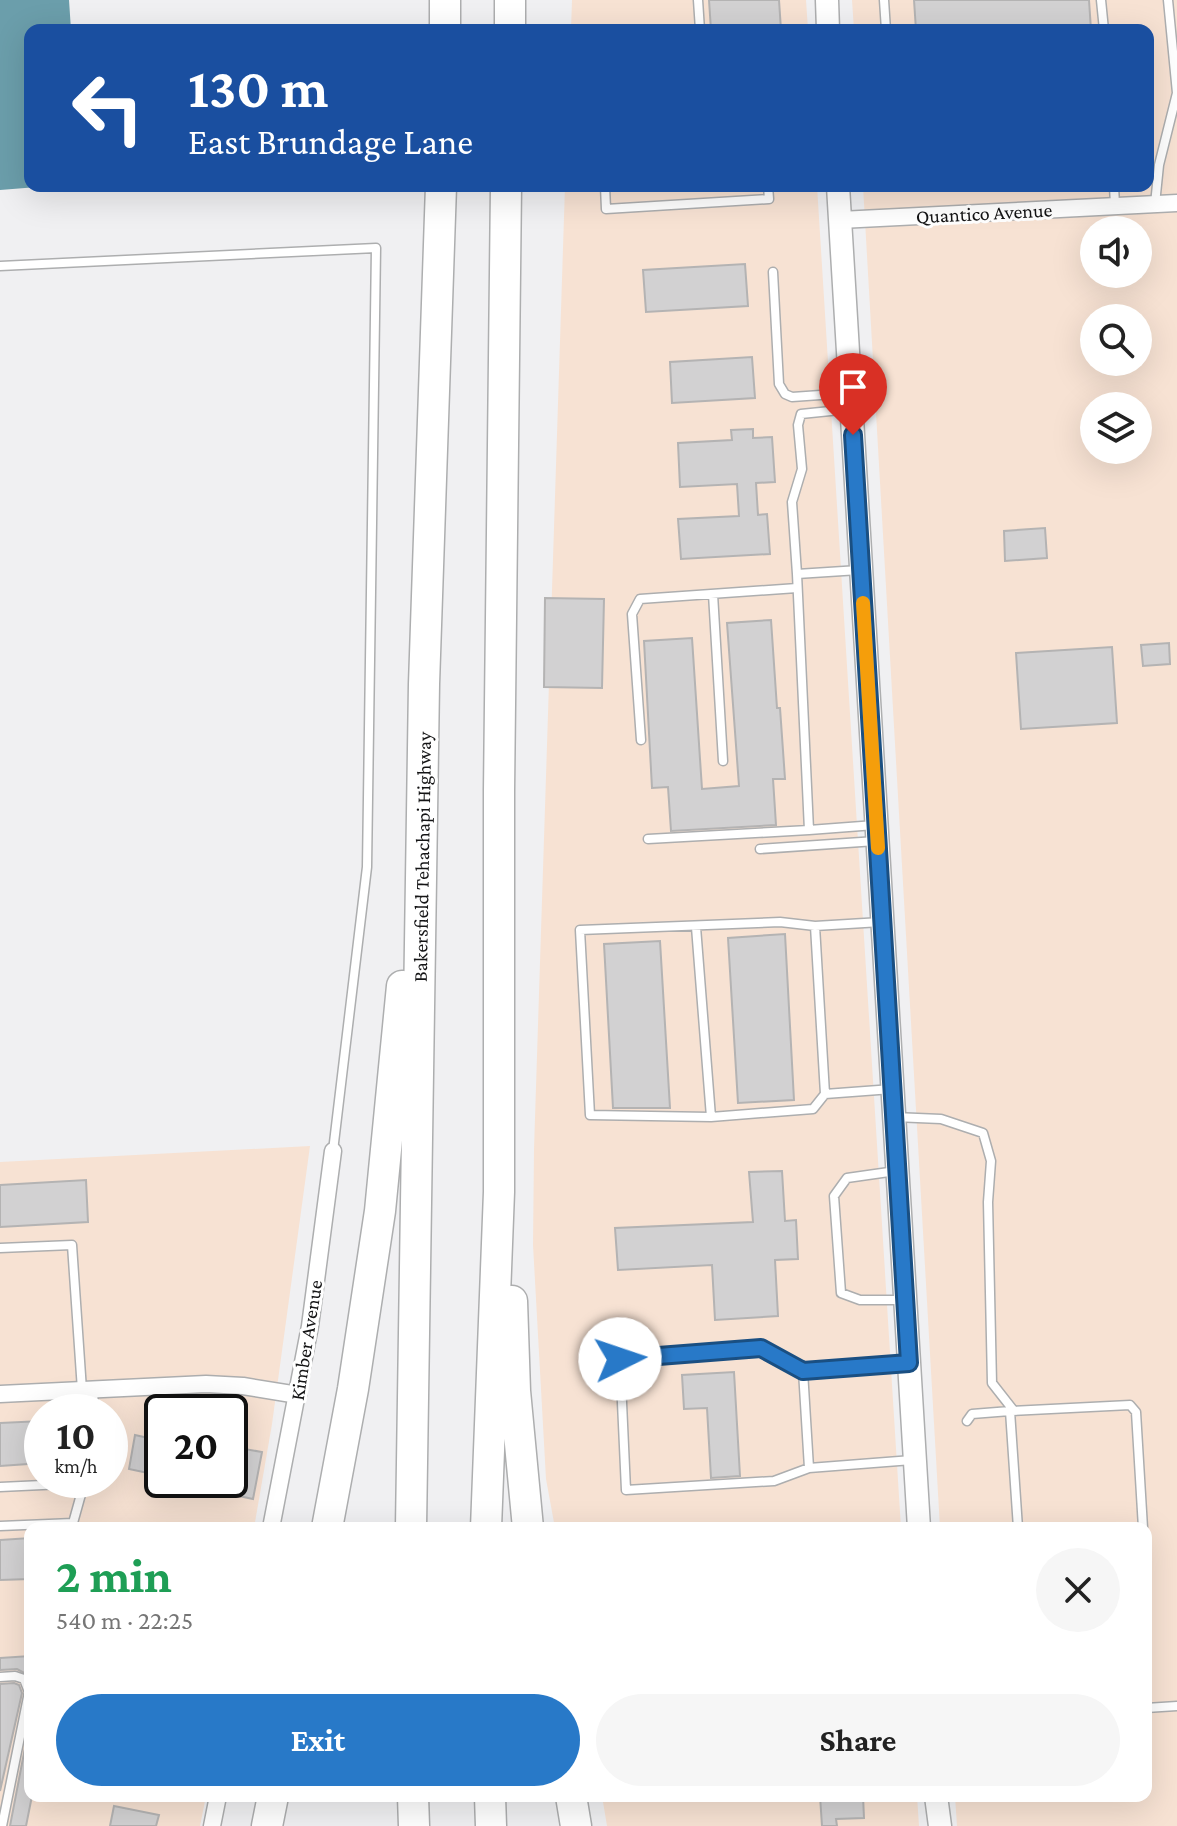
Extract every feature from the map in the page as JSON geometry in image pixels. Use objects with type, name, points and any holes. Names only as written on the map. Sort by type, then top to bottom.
[{"type":"highway","points":[[445,0],[445,24]]},
{"type":"highway","points":[[510,0],[510,24]]},
{"type":"highway","name":"Bakersfield Tehachapi Highway","points":[[411,1522],[424,684],[441,192]]},
{"type":"highway","points":[[486,1522],[499,1192],[499,759],[506,192]]},
{"type":"highway","points":[[328,1522],[363,1330],[380,1211],[407,940],[422,874]]},
{"type":"highway","points":[[499,1192],[510,1261],[515,1391],[527,1522]]},
{"type":"highway","points":[[267,1826],[272,1802]]},
{"type":"highway","points":[[413,1802],[414,1826]]},
{"type":"highway","points":[[490,1802],[491,1826]]},
{"type":"highway","points":[[572,1802],[576,1826]]},
{"type":"main road","points":[[827,0],[828,24]]},
{"type":"main road","points":[[838,192],[919,1522]]},
{"type":"main road","points":[[936,1802],[938,1825]]},
{"type":"street","name":"Quantico Avenue","points":[[840,220],[1177,203]]},
{"type":"street","name":"Kimber Avenue","points":[[272,1522],[298,1395],[333,1151]]},
{"type":"street","points":[[0,1394],[206,1384],[243,1386],[298,1395]]},
{"type":"street","points":[[212,1826],[217,1802]]},
{"type":"lane","points":[[698,0],[700,24]]},
{"type":"lane","points":[[884,0],[886,24]]},
{"type":"lane","points":[[1101,0],[1103,24]]},
{"type":"lane","points":[[1155,204],[1159,165],[1177,93],[1168,0]]},
{"type":"lane","points":[[605,192],[606,209],[769,199],[768,192]]},
{"type":"lane","points":[[1114,192],[1115,206]]},
{"type":"lane","points":[[0,266],[376,248],[367,867],[333,1151]]},
{"type":"lane","points":[[773,272],[779,384],[785,394],[792,397],[850,401]]},
{"type":"lane","points":[[809,830],[792,502],[802,469],[798,420],[801,414],[809,411],[850,401]]},
{"type":"lane","points":[[797,574],[861,570]]},
{"type":"lane","points":[[641,740],[632,614],[640,599],[797,588]]},
{"type":"lane","points":[[713,594],[723,761]]},
{"type":"lane","points":[[648,839],[809,830],[877,833]]},
{"type":"lane","points":[[760,849],[877,833]]},
{"type":"lane","points":[[815,926],[825,1094],[813,1109],[711,1117],[590,1115],[580,930],[780,922],[815,926],[882,922]]},
{"type":"lane","points":[[696,927],[711,1117]]},
{"type":"lane","points":[[825,1094],[892,1089]]},
{"type":"lane","points":[[894,1117],[941,1119],[983,1133],[991,1161],[988,1202],[992,1383],[1012,1411],[1018,1522]]},
{"type":"lane","points":[[897,1171],[847,1178],[834,1196],[841,1293],[860,1300],[905,1300]]},
{"type":"lane","points":[[0,1248],[72,1245],[88,1394]]},
{"type":"lane","points":[[909,1363],[803,1371],[761,1348],[620,1359],[626,1490],[774,1481],[809,1468],[914,1460]]},
{"type":"lane","points":[[803,1371],[809,1468]]},
{"type":"lane","points":[[967,1421],[972,1414],[1130,1405],[1136,1412],[1143,1522]]},
{"type":"lane","points":[[0,1487],[24,1486]]},
{"type":"lane","points":[[73,1522],[80,1498]]},
{"type":"lane","points":[[0,1526],[24,1525]]},
{"type":"lane","points":[[0,1677],[24,1679]]},
{"type":"lane","points":[[1152,1708],[1177,1706]]},
{"type":"lane","points":[[2,1826],[24,1717]]},
{"type":"shaded area","points":[[572,0],[806,0],[808,24],[571,24]]},
{"type":"shaded area","points":[[852,0],[1177,0],[1177,1826],[957,1826],[955,1802],[1152,1802],[1152,1522],[940,1522],[863,192],[1154,192],[1154,24],[854,24]]},
{"type":"shaded area","points":[[565,192],[817,192],[901,1522],[554,1522],[546,1479],[533,1245]]},
{"type":"shaded area","points":[[310,1146],[272,1424],[255,1522],[24,1522],[24,1802],[205,1802],[200,1826],[0,1826],[0,1162]]},
{"type":"shaded area","points":[[603,1802],[917,1802],[919,1826],[607,1826]]},
{"type":"water","points":[[0,0],[69,0],[71,24],[24,24],[24,188],[0,190]]},
{"type":"building","points":[[709,0],[779,0],[781,24],[711,24]]},
{"type":"building","points":[[914,0],[1089,0],[1091,24],[916,24]]},
{"type":"building","points":[[745,264],[748,306],[646,312],[643,270]]},
{"type":"building","points":[[752,357],[755,398],[672,403],[670,362]]},
{"type":"building","points":[[753,429],[753,438],[772,437],[775,482],[756,483],[758,515],[767,514],[770,554],[681,559],[678,519],[739,516],[737,484],[680,487],[678,443],[732,440],[731,430]]},
{"type":"building","points":[[1045,528],[1047,558],[1005,561],[1004,531]]},
{"type":"building","points":[[545,598],[604,599],[602,688],[544,687]]},
{"type":"building","points":[[771,620],[785,779],[773,779],[776,825],[671,831],[668,787],[652,788],[644,641],[692,638],[702,789],[739,786],[727,623]]},
{"type":"building","points":[[1169,643],[1170,664],[1143,666],[1141,645]]},
{"type":"building","points":[[1112,647],[1117,723],[1021,729],[1016,653]]},
{"type":"building","points":[[785,934],[794,1100],[738,1103],[728,938]]},
{"type":"building","points":[[660,941],[670,1108],[613,1108],[604,944]]},
{"type":"building","points":[[782,1171],[785,1221],[796,1220],[798,1259],[775,1260],[778,1316],[715,1320],[712,1265],[618,1270],[615,1228],[753,1222],[749,1172]]},
{"type":"building","points":[[86,1180],[88,1222],[0,1227],[0,1185]]},
{"type":"building","points":[[734,1372],[740,1476],[711,1478],[707,1408],[684,1409],[682,1375]]},
{"type":"building","points":[[24,1422],[24,1464],[0,1466],[0,1423]]},
{"type":"building","points":[[135,1435],[144,1437],[144,1472],[129,1469]]},
{"type":"building","points":[[248,1450],[262,1452],[253,1499],[248,1498]]},
{"type":"building","points":[[24,1538],[24,1579],[0,1580],[0,1540]]},
{"type":"building","points":[[24,1656],[24,1673],[17,1669],[0,1670],[0,1658]]},
{"type":"building","points":[[0,1684],[19,1685],[22,1693],[0,1791]]},
{"type":"building","points":[[24,1753],[24,1802],[31,1802],[26,1826],[10,1826]]},
{"type":"building","points":[[820,1802],[863,1802],[864,1818],[836,1819],[837,1826],[822,1826]]},
{"type":"building","points":[[114,1806],[159,1815],[156,1826],[110,1826]]},
{"type":"slow traffic","points":[[863,603],[878,848]]},
{"type":"route","points":[[620,1359],[761,1348],[803,1371],[909,1363],[853,435]]}]
